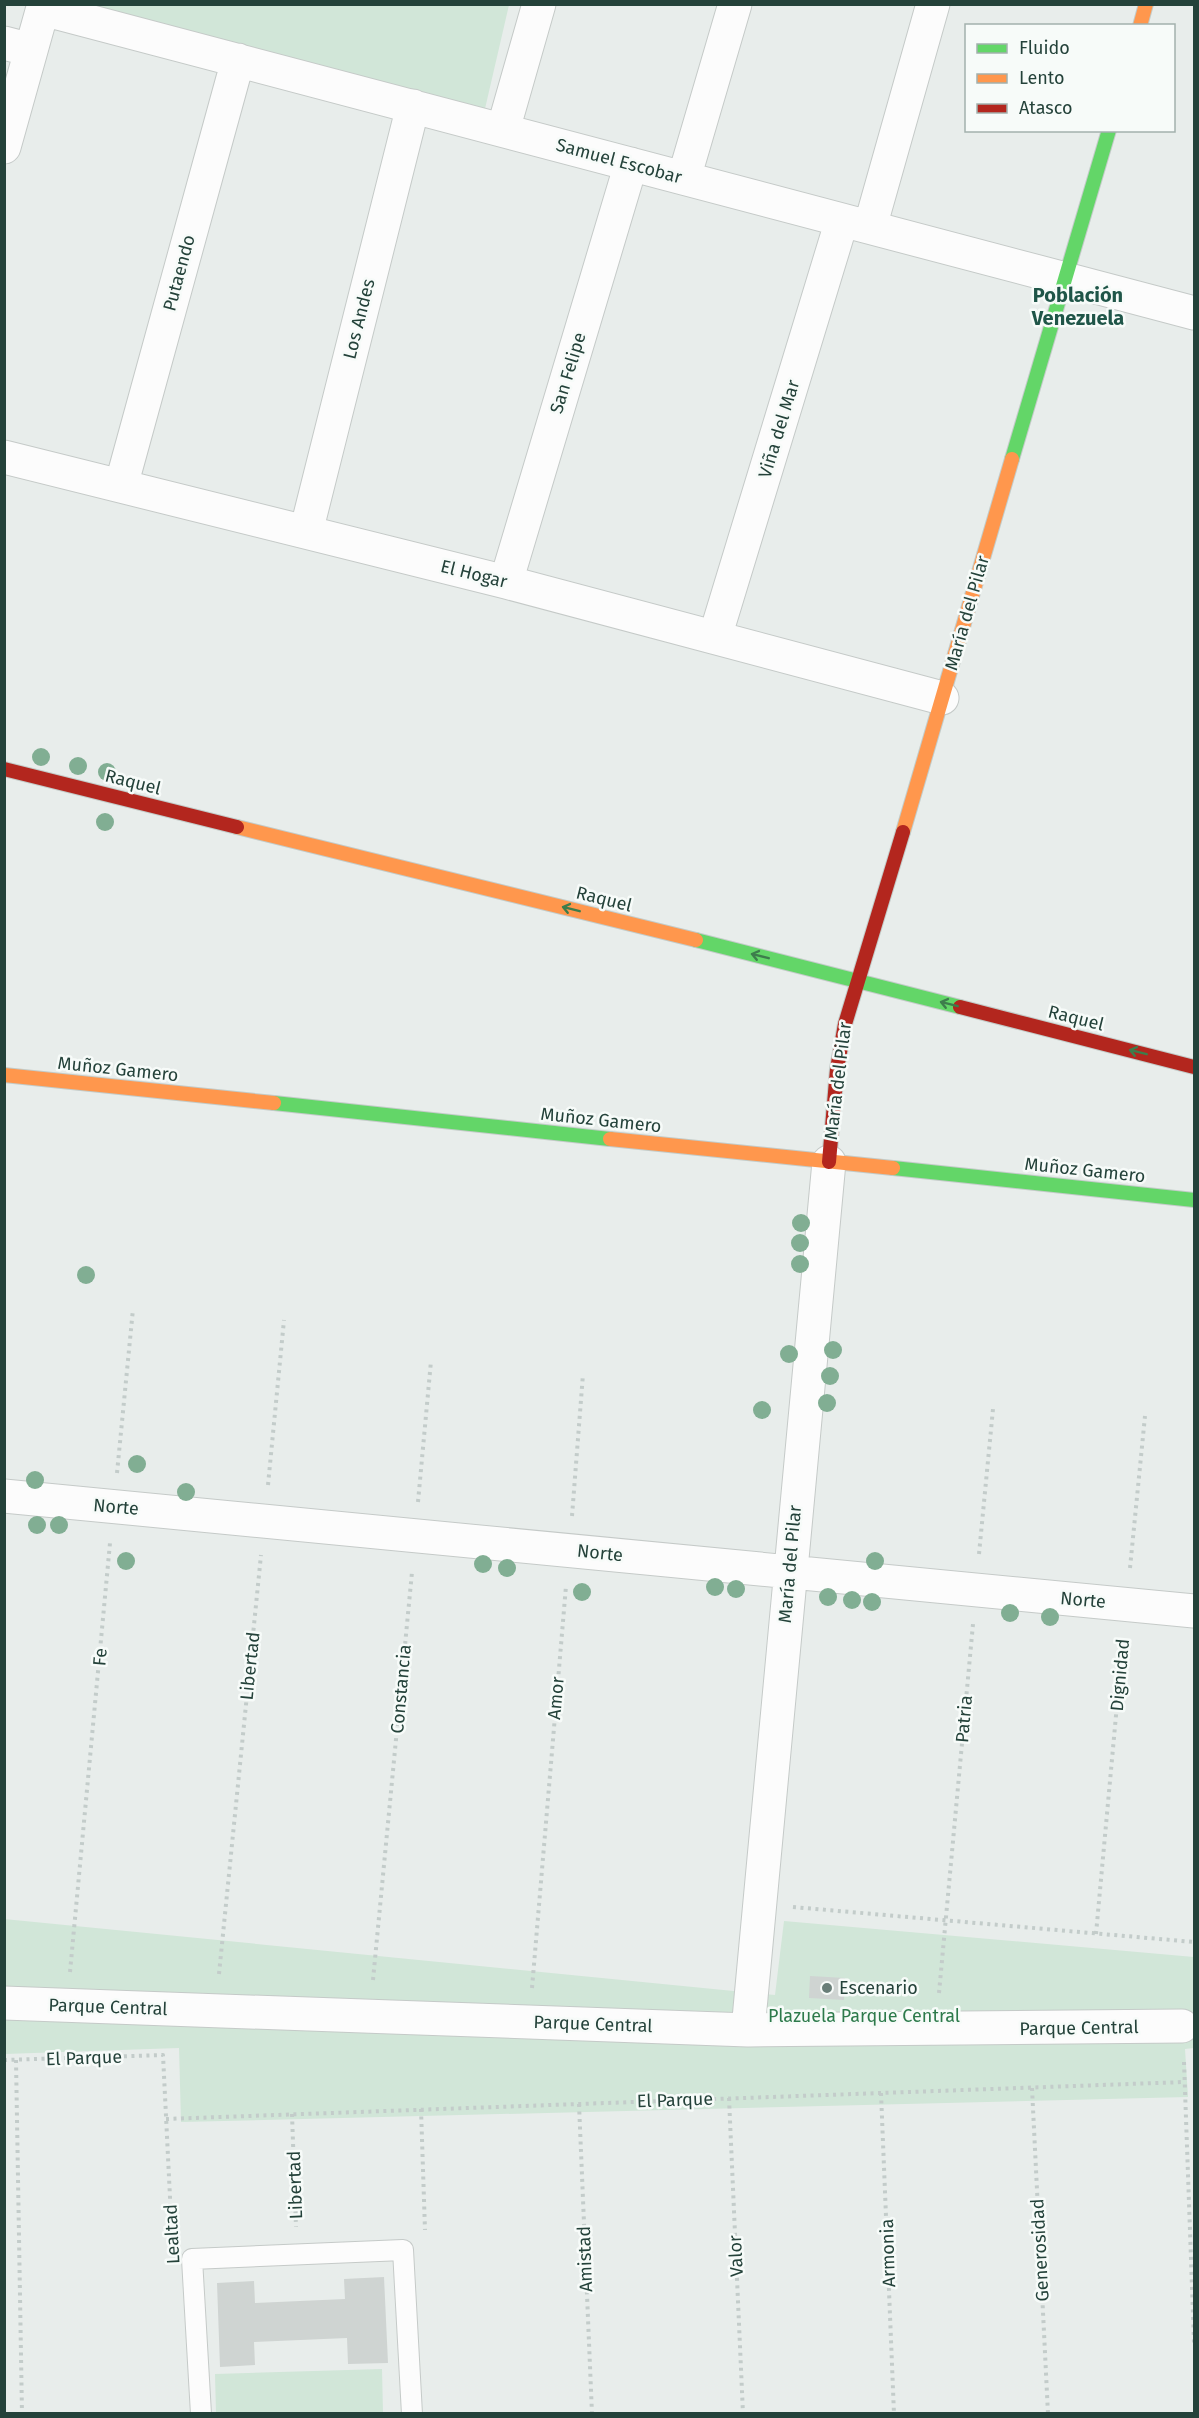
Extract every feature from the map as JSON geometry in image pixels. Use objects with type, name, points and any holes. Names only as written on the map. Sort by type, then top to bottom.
[{"type":"street","points":[[503,130],[539,4]]},
{"type":"street","points":[[684,178],[735,4]]},
{"type":"street","name":"Viña del Mar","points":[[716,637],[856,223],[933,4]]},
{"type":"street","points":[[1141,24],[1146,4]]},
{"type":"street","points":[[4,147],[18,46],[44,7]]},
{"type":"street","name":"Samuel Escobar","points":[[44,7],[1194,313]]},
{"type":"street","name":"Putaendo","points":[[121,486],[238,60]]},
{"type":"street","name":"Los Andes","points":[[306,532],[412,106]]},
{"type":"street","name":"María del Pilar","points":[[748,2030],[789,1572],[841,1037],[1108,132]]},
{"type":"street","name":"San Felipe","points":[[506,582],[631,164]]},
{"type":"street","name":"El Hogar","points":[[4,457],[506,582],[942,698]]},
{"type":"street","name":"Raquel","points":[[4,769],[859,980],[1194,1067]]},
{"type":"street","name":"Muñoz Gamero","points":[[4,1075],[1194,1200]]},
{"type":"street","name":"Norte","points":[[4,1496],[1194,1611]]},
{"type":"street","name":"Parque Central","points":[[4,2003],[748,2030],[1182,2026]]},
{"type":"lane","points":[[201,2414],[192,2259],[403,2250],[412,2414]]},
{"type":"path","name":"Fe","points":[[66,2005],[133,1309]]},
{"type":"path","name":"Libertad","points":[[215,2011],[284,1320]]},
{"type":"path","name":"Constancia","points":[[370,2016],[431,1362]]},
{"type":"path","name":"Amor","points":[[530,2022],[583,1374]]},
{"type":"path","name":"Patria","points":[[935,2030],[993,1409]]},
{"type":"path","name":"Dignidad","points":[[1096,1934],[1145,1416]]},
{"type":"path","points":[[760,1904],[1194,1942]]},
{"type":"path","points":[[1182,2026],[1194,2343]]},
{"type":"path","name":"El Parque","points":[[4,2060],[163,2055]]},
{"type":"path","name":"Lealtad","points":[[163,2055],[172,2249]]},
{"type":"path","points":[[16,2060],[22,2414]]},
{"type":"path","name":"El Parque","points":[[166,2119],[1184,2082]]},
{"type":"path","name":"Generosidad","points":[[1032,2087],[1048,2414]]},
{"type":"path","name":"Armonia","points":[[881,2093],[894,2414]]},
{"type":"path","name":"Valor","points":[[729,2098],[743,2414]]},
{"type":"path","name":"Amistad","points":[[579,2104],[592,2414]]},
{"type":"path","name":"Libertad","points":[[292,2114],[297,2255]]},
{"type":"green space","points":[[70,5],[509,5],[484,113]]},
{"type":"green space","name":"Plazuela Parque Central","points":[[4,1919],[775,1995],[784,1921],[1194,1957],[1194,2048],[1185,2049],[1188,2097],[181,2122],[179,2048],[5,2054]]},
{"type":"green space","points":[[382,2369],[383,2413],[216,2413],[215,2374]]},
{"type":"building","name":"Escenario","points":[[810,1976],[845,1978],[844,2000],[809,1998]]},
{"type":"building","points":[[384,2277],[388,2363],[348,2364],[347,2338],[254,2342],[255,2365],[220,2367],[217,2283],[254,2281],[255,2303],[345,2299],[344,2279]]},
{"type":"traffic: fast","points":[[1012,459],[1108,132]]},
{"type":"traffic: fast","points":[[696,940],[960,1007]]},
{"type":"traffic: fast","points":[[274,1103],[610,1139]]},
{"type":"traffic: fast","points":[[893,1168],[1194,1200]]},
{"type":"traffic: slow","points":[[1141,24],[1146,4]]},
{"type":"traffic: slow","points":[[903,832],[1012,459]]},
{"type":"traffic: slow","points":[[237,827],[696,940]]},
{"type":"traffic: slow","points":[[4,1075],[274,1103]]},
{"type":"traffic: slow","points":[[610,1139],[893,1168]]},
{"type":"traffic: jam","points":[[4,769],[237,827]]},
{"type":"traffic: jam","points":[[829,1162],[837,1069],[845,1024],[903,832]]},
{"type":"traffic: jam","points":[[960,1007],[1194,1067]]},
{"type":"place","name":"Escenario","points":[[827,1988]]},
{"type":"district","name":"Población Venezuela","points":[[1078,306]]}]
